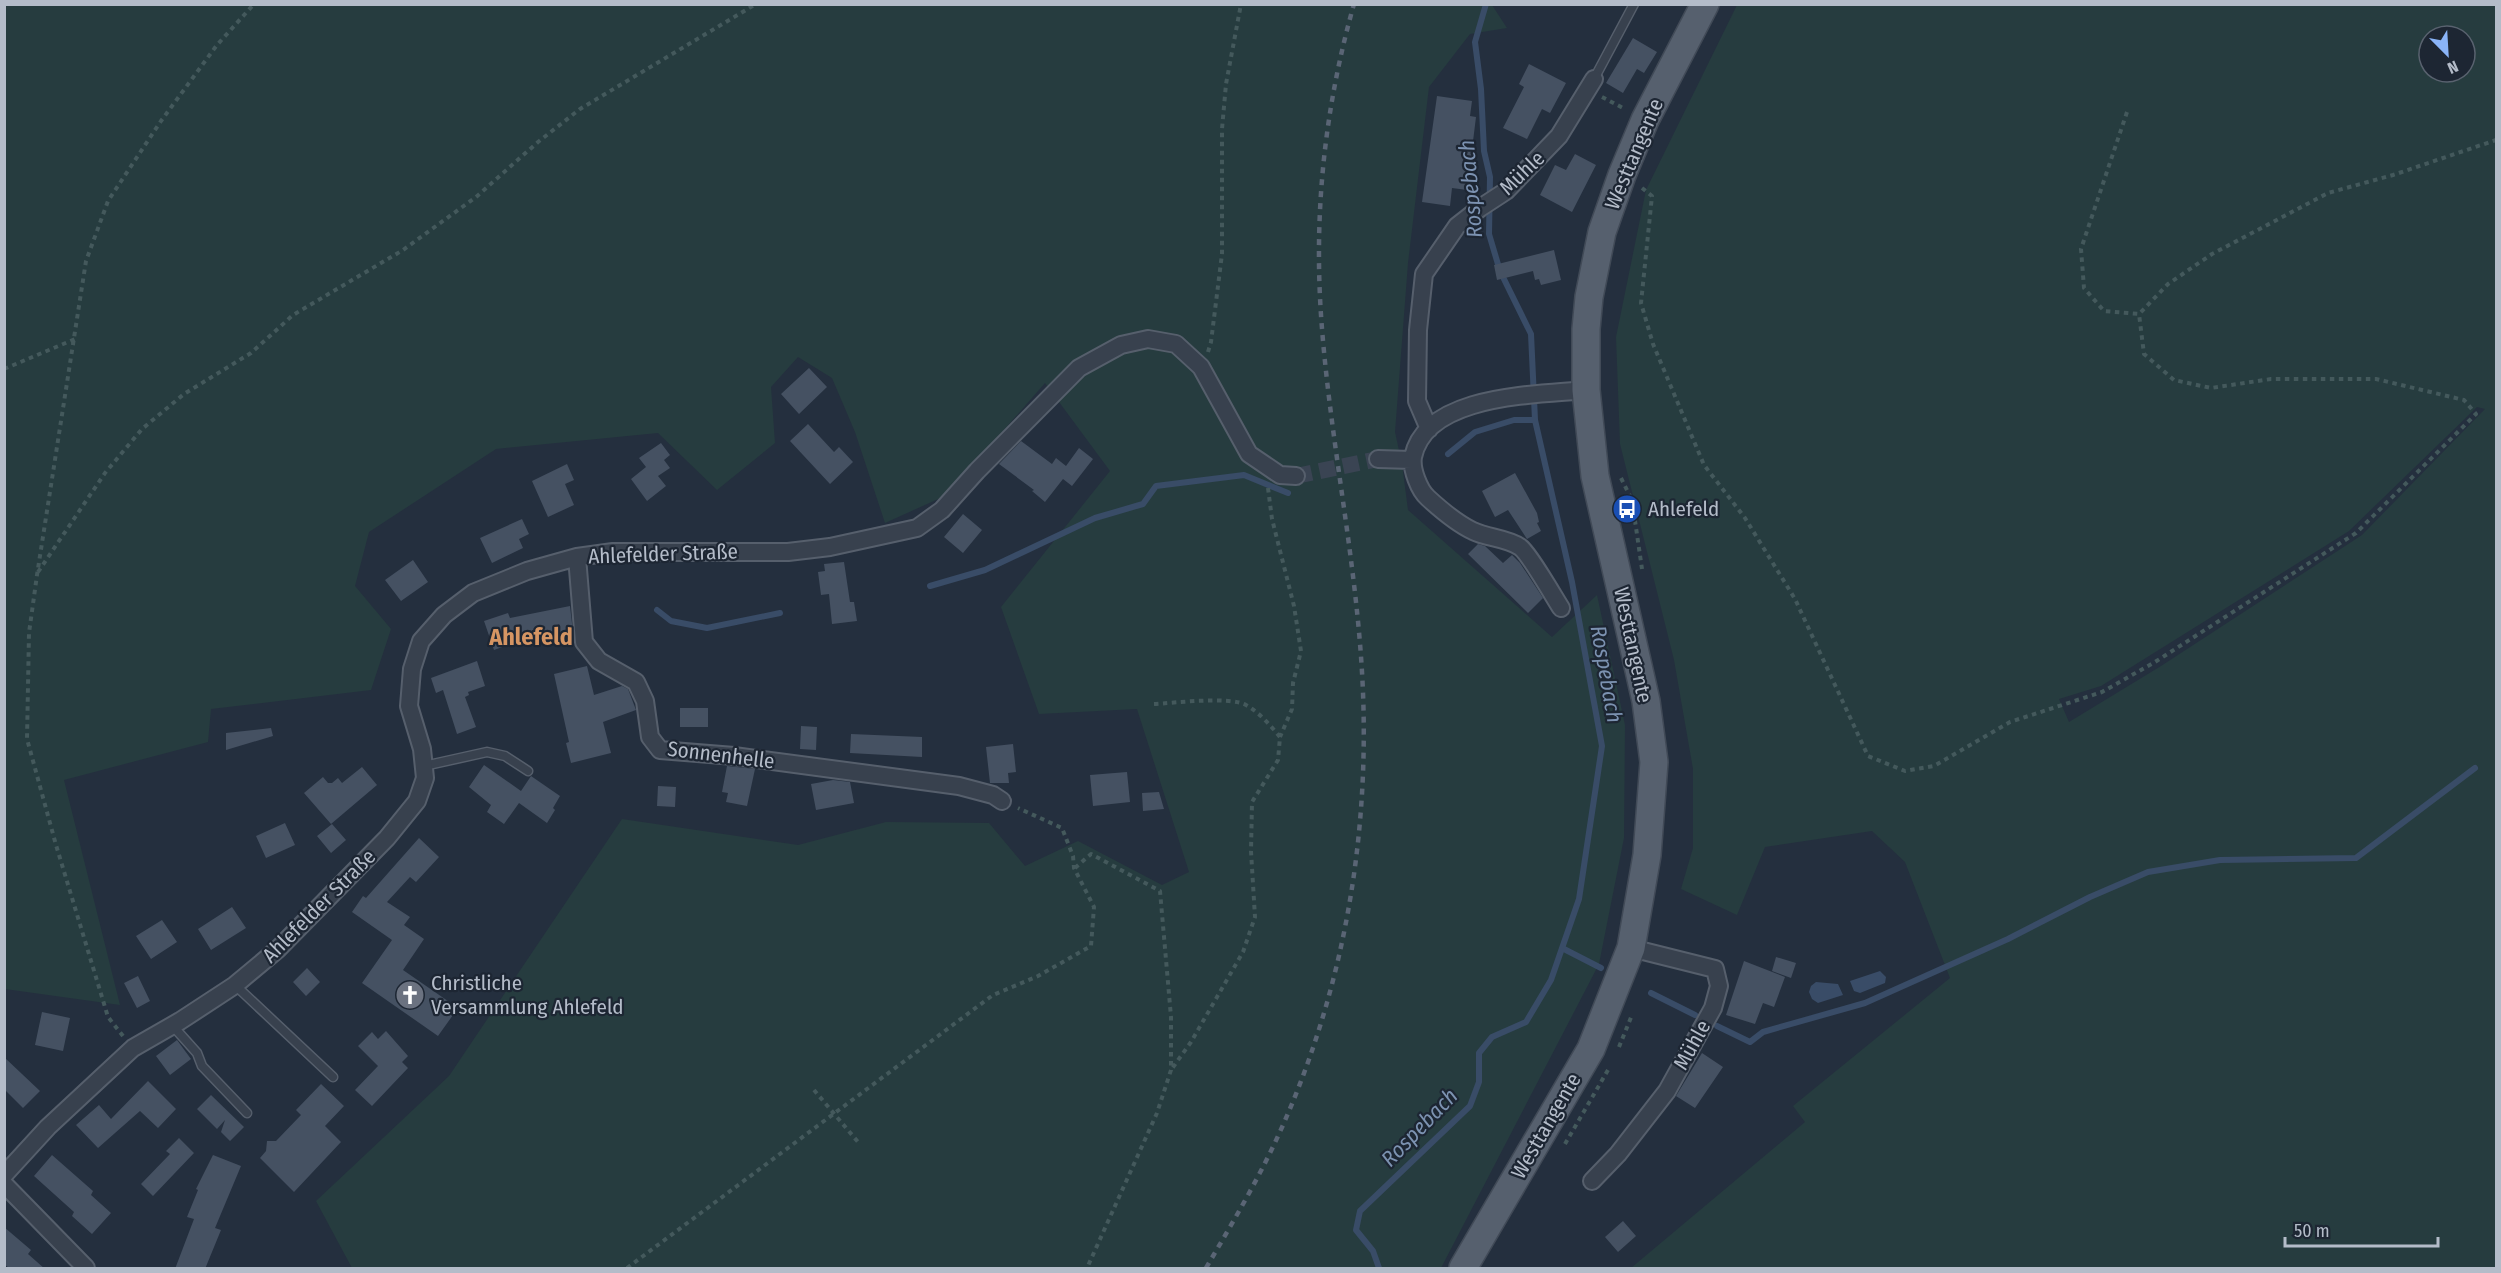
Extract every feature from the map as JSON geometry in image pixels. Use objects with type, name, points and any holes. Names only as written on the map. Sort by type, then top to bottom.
[{"type":"main road","name":"Westtangente","points":[[1463,1269],[1591,1049],[1631,948],[1647,855],[1654,762],[1646,701],[1595,476],[1586,390],[1585,359],[1589,297],[1602,232],[1622,175],[1645,120],[1705,4]]},
{"type":"street","name":"Mühle","points":[[1429,429],[1417,401],[1418,330],[1424,274],[1457,226],[1506,191],[1559,136],[1591,84]]},
{"type":"street","name":"Ahlefelder Straße","points":[[4,1174],[48,1127],[133,1048],[235,985],[278,949],[387,838],[417,801],[425,778],[422,749],[410,706],[412,669],[421,641],[444,615],[473,593],[527,571],[576,557],[613,552],[788,552],[830,547],[917,528],[942,510],[1078,368],[1121,345],[1148,339],[1176,344],[1201,367],[1249,453],[1280,475],[1296,476]]},
{"type":"street","points":[[1562,608],[1521,547],[1471,530],[1426,497],[1417,481],[1412,460],[1415,448],[1429,429],[1458,409],[1506,397],[1586,390]]},
{"type":"street","points":[[1378,459],[1412,460]]},
{"type":"street","name":"Sonnenhelle","points":[[576,557],[584,642],[599,661],[636,682],[645,701],[650,737],[660,750],[734,756],[959,786],[993,795],[1002,801]]},
{"type":"street","name":"Mühle","points":[[1592,1181],[1618,1154],[1666,1091],[1713,1008],[1719,986],[1715,969],[1631,948]]},
{"type":"street","points":[[4,1184],[86,1269]]},
{"type":"lane","points":[[1591,84],[1634,4]]},
{"type":"lane","points":[[424,766],[487,752],[505,756],[528,771]]},
{"type":"lane","points":[[235,985],[333,1077]]},
{"type":"lane","points":[[172,1025],[197,1053],[202,1066],[247,1113]]},
{"type":"path","points":[[133,1048],[108,1017],[27,740],[29,633],[86,261],[108,201],[161,121],[217,45],[254,4]]},
{"type":"path","points":[[37,575],[112,464],[142,429],[184,394],[251,353],[293,315],[403,250],[476,197],[538,142],[580,109],[756,4]]},
{"type":"path","points":[[1201,367],[1211,342],[1222,254],[1222,129],[1226,84],[1241,4]]},
{"type":"path","points":[[1591,84],[1630,112]]},
{"type":"path","points":[[2127,112],[2081,249],[2084,288],[2104,311],[2139,314]]},
{"type":"path","points":[[2139,314],[2168,284],[2212,254],[2328,193],[2393,175],[2496,140]]},
{"type":"path","points":[[1638,185],[1652,196],[1641,303],[1653,344],[1704,465],[1745,518],[1795,599],[1868,756],[1905,771],[1934,766],[2010,722],[2102,692],[2155,662],[2356,533],[2476,414],[2464,400],[2376,379],[2271,379],[2211,387],[2174,380],[2144,354],[2139,314]]},
{"type":"path","points":[[4,369],[75,339]]},
{"type":"path","points":[[1087,1269],[1157,1113],[1172,1070],[1191,1042],[1243,952],[1255,916],[1251,851],[1252,802],[1278,760],[1280,737],[1292,709],[1293,683],[1301,651],[1294,606],[1272,519],[1266,467]]},
{"type":"path","points":[[1618,471],[1632,500],[1642,556],[1642,576]]},
{"type":"path","points":[[1154,704],[1205,701],[1244,704],[1264,718],[1280,737]]},
{"type":"path","points":[[627,1269],[993,995],[1038,976],[1091,946],[1094,907],[1074,868],[1073,856],[1062,828],[1002,801]]},
{"type":"path","points":[[1074,868],[1091,854],[1160,891],[1171,1017],[1172,1070]]},
{"type":"path","points":[[1617,1053],[1632,1014]]},
{"type":"path","points":[[1562,1149],[1599,1089],[1612,1062]]},
{"type":"path","points":[[814,1090],[858,1142]]},
{"type":"green space","points":[[5,5],[1492,5],[1507,28],[1470,34],[1429,87],[1408,263],[1395,432],[1408,510],[1552,637],[1597,595],[1625,725],[1624,838],[1599,964],[1441,1268],[352,1268],[316,1201],[449,1076],[622,819],[798,845],[886,822],[989,823],[1025,866],[1078,841],[1162,885],[1189,872],[1137,709],[1039,714],[1001,607],[1110,471],[1045,383],[947,495],[885,523],[855,432],[832,378],[798,357],[771,387],[775,443],[717,490],[658,433],[496,449],[369,532],[355,586],[391,629],[371,690],[211,709],[208,742],[64,780],[120,1005],[5,989]]},
{"type":"green space","points":[[1737,5],[2496,5],[2496,1268],[1631,1268],[1805,1122],[1793,1106],[1950,978],[1905,862],[1872,831],[1765,847],[1737,915],[1681,889],[1693,848],[1693,769],[1674,660],[1620,444],[1616,337],[1646,190]],"holes":[[[2477,407],[2485,409],[2362,535],[2161,666],[2069,722],[2059,699],[2101,686],[2349,531]]]},
{"type":"water","points":[[1880,971],[1886,977],[1885,983],[1860,993],[1854,991],[1850,981]]},
{"type":"water","points":[[1816,982],[1838,984],[1843,995],[1818,1003],[1812,999],[1809,992],[1811,986]]},
{"type":"building","points":[[1633,38],[1657,52],[1644,73],[1637,69],[1623,93],[1606,83]]},
{"type":"building","points":[[1529,64],[1566,83],[1550,113],[1542,109],[1527,139],[1503,128],[1524,87],[1519,84]]},
{"type":"building","points":[[1437,96],[1472,101],[1470,116],[1476,117],[1467,190],[1452,188],[1450,206],[1422,202]]},
{"type":"building","points":[[1575,154],[1596,165],[1572,212],[1540,195],[1555,165],[1566,170]]},
{"type":"building","points":[[1554,250],[1561,280],[1541,285],[1539,279],[1535,280],[1533,271],[1497,280],[1494,265]]},
{"type":"building","points":[[809,368],[827,387],[799,414],[781,394]]},
{"type":"building","points":[[808,424],[834,452],[839,447],[853,462],[830,484],[790,441]]},
{"type":"building","points":[[1021,441],[1052,464],[1056,458],[1066,466],[1079,448],[1093,459],[1072,486],[1063,479],[1045,502],[1032,491],[1034,490],[999,464]]},
{"type":"building","points":[[661,443],[670,455],[664,460],[670,468],[658,476],[666,486],[647,501],[631,479],[646,467],[639,458]]},
{"type":"building","points":[[567,464],[574,480],[565,484],[574,505],[548,517],[532,481]]},
{"type":"building","points":[[1515,473],[1537,513],[1539,522],[1537,523],[1541,531],[1527,539],[1508,510],[1495,517],[1482,491]]},
{"type":"building","points":[[963,514],[982,530],[963,553],[944,537]]},
{"type":"building","points":[[522,519],[529,534],[519,539],[523,548],[492,563],[480,538]]},
{"type":"building","points":[[1478,544],[1485,546],[1503,563],[1512,555],[1520,563],[1543,598],[1528,613],[1468,554]]},
{"type":"building","points":[[413,560],[428,582],[401,601],[385,580]]},
{"type":"building","points":[[844,562],[850,602],[854,602],[857,621],[832,624],[829,594],[821,595],[818,572],[825,571],[824,564]]},
{"type":"building","points":[[570,606],[573,632],[537,639],[536,635],[494,650],[484,621],[508,613],[510,618]]},
{"type":"building","points":[[477,661],[485,686],[468,692],[469,695],[465,697],[476,727],[457,734],[443,690],[436,693],[431,678]]},
{"type":"building","points":[[587,666],[594,695],[622,686],[628,689],[636,710],[603,722],[611,753],[571,763],[566,743],[569,742],[554,674]]},
{"type":"building","points":[[680,708],[708,708],[708,727],[680,727]]},
{"type":"building","points":[[801,726],[817,727],[816,750],[800,749]]},
{"type":"building","points":[[271,728],[273,736],[226,750],[226,733]]},
{"type":"building","points":[[851,734],[922,737],[922,757],[850,753]]},
{"type":"building","points":[[1013,744],[1016,772],[1008,773],[1009,783],[990,783],[986,747]]},
{"type":"building","points":[[484,765],[521,791],[531,776],[560,796],[547,823],[519,803],[504,824],[487,812],[491,805],[469,787]]},
{"type":"building","points":[[727,766],[755,769],[747,806],[726,802],[728,793],[722,792]]},
{"type":"building","points":[[362,767],[377,785],[331,824],[304,793],[323,777],[328,783],[338,778],[342,783]]},
{"type":"building","points":[[1127,772],[1130,802],[1093,806],[1090,775]]},
{"type":"building","points":[[833,780],[850,782],[854,803],[816,810],[811,784]]},
{"type":"building","points":[[658,786],[676,787],[675,807],[657,806]]},
{"type":"building","points":[[1159,792],[1164,809],[1143,811],[1142,793]]},
{"type":"building","points":[[285,823],[295,845],[266,858],[256,836]]},
{"type":"building","points":[[332,824],[346,840],[331,853],[317,836]]},
{"type":"building","points":[[419,838],[439,857],[416,882],[410,877],[387,902],[410,917],[404,925],[424,939],[403,970],[458,1008],[438,1036],[362,983],[392,940],[352,912],[363,896],[366,898]]},
{"type":"building","points":[[232,907],[246,928],[211,950],[198,929]]},
{"type":"building","points":[[162,920],[177,942],[151,959],[136,936]]},
{"type":"building","points":[[1776,957],[1796,963],[1791,978],[1772,971]]},
{"type":"building","points":[[1744,961],[1785,977],[1774,1007],[1763,1003],[1755,1024],[1726,1015]]},
{"type":"building","points":[[307,968],[320,982],[306,996],[293,982]]},
{"type":"building","points":[[138,976],[150,1001],[137,1008],[124,983]]},
{"type":"building","points":[[42,1012],[70,1018],[63,1051],[35,1045]]},
{"type":"building","points":[[386,1031],[408,1056],[402,1062],[408,1068],[372,1106],[355,1090],[378,1066],[358,1046],[372,1032],[378,1039]]},
{"type":"building","points":[[177,1040],[191,1059],[170,1075],[156,1056]]},
{"type":"building","points":[[1702,1053],[1723,1067],[1695,1108],[1676,1096]]},
{"type":"building","points":[[4,1057],[40,1091],[23,1108],[4,1089]]},
{"type":"building","points":[[148,1081],[176,1109],[158,1128],[140,1111],[98,1148],[76,1125],[99,1105],[111,1119]]},
{"type":"building","points":[[321,1084],[344,1106],[325,1126],[341,1142],[294,1192],[260,1158],[266,1151],[267,1141],[276,1141],[301,1115],[296,1110]]},
{"type":"building","points":[[211,1095],[244,1127],[230,1141],[221,1132],[225,1120],[217,1129],[197,1109]]},
{"type":"building","points":[[179,1138],[194,1153],[153,1196],[141,1184],[170,1154],[166,1151]]},
{"type":"building","points":[[52,1155],[93,1191],[91,1195],[111,1213],[92,1234],[72,1216],[74,1212],[34,1176]]},
{"type":"building","points":[[213,1155],[241,1166],[215,1228],[221,1230],[205,1269],[175,1269],[194,1219],[187,1217],[198,1190],[196,1189]]},
{"type":"building","points":[[1623,1221],[1636,1236],[1618,1252],[1605,1237]]},
{"type":"building","points":[[4,1227],[31,1250],[28,1254],[45,1269],[10,1269],[4,1264]]},
{"type":"waterway","name":"Rospebach","points":[[1379,1268],[1373,1251],[1356,1230],[1360,1211],[1470,1106],[1479,1082],[1479,1053],[1492,1037],[1526,1022],[1551,980],[1579,899],[1602,746],[1572,582],[1535,420],[1531,334],[1500,271],[1489,234],[1490,177],[1484,151],[1481,89],[1475,42],[1486,4]]},
{"type":"waterway","points":[[1448,454],[1475,432],[1514,420],[1535,420]]},
{"type":"waterway","points":[[930,586],[985,570],[1095,518],[1143,504],[1156,486],[1244,475],[1288,493]]},
{"type":"waterway","points":[[657,610],[671,621],[707,628],[780,613]]},
{"type":"waterway","points":[[1717,1026],[1750,1042],[1763,1032],[1865,1003],[2008,939],[2090,897],[2148,872],[2220,860],[2356,858],[2475,768]]},
{"type":"waterway","points":[[1562,948],[1601,968]]},
{"type":"waterway","points":[[1651,993],[1695,1015]]},
{"type":"tunnel","points":[[1296,476],[1378,459]]},
{"type":"railway","points":[[1206,1268],[1265,1162],[1305,1071],[1338,960],[1350,903],[1358,846],[1364,730],[1359,627],[1330,404],[1319,276],[1324,158],[1336,81],[1354,4]]},
{"type":"place","name":"Ahlefeld","points":[[1627,509]]},
{"type":"place","name":"Christliche Versammlung Ahlefeld","points":[[410,995]]},
{"type":"district","name":"Ahlefeld","points":[[531,637]]}]
